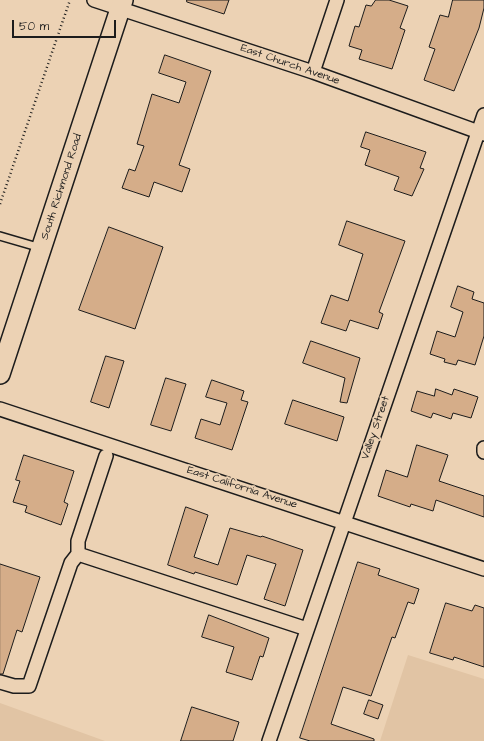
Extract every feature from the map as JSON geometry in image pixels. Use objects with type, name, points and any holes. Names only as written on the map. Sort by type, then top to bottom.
[{"type":"street","name":"East Church Avenue","points":[[94,0],[122,4],[481,133]]},
{"type":"street","points":[[313,72],[337,0]]},
{"type":"street","name":"South Richmond Road","points":[[0,374],[122,4]]},
{"type":"street","name":"Valley Street","points":[[269,741],[343,521],[481,133],[484,115]]},
{"type":"street","name":"East California Avenue","points":[[0,409],[343,521],[484,569]]},
{"type":"street","points":[[0,682],[14,686],[29,686],[71,564],[78,554],[78,540],[106,456]]},
{"type":"street","points":[[78,554],[307,629]]},
{"type":"lane","points":[[0,236],[41,248]]},
{"type":"path","points":[[0,204],[70,0]]},
{"type":"shaded area","points":[[408,655],[484,679],[484,741],[380,741]]},
{"type":"shaded area","points":[[0,703],[105,741],[0,741]]},
{"type":"building","points":[[187,0],[229,0],[224,14],[187,2]]},
{"type":"building","points":[[376,0],[389,0],[408,6],[400,28],[405,30],[392,69],[359,59],[362,50],[349,46],[355,26],[359,27],[366,5],[371,6]]},
{"type":"building","points":[[453,0],[484,0],[484,8],[479,28],[454,91],[424,80],[435,49],[429,47],[440,15],[448,17]]},
{"type":"building","points":[[165,55],[211,71],[179,165],[190,169],[182,192],[154,182],[149,197],[122,188],[129,169],[135,171],[144,146],[137,144],[152,94],[179,103],[186,82],[159,73]]},
{"type":"building","points":[[366,132],[426,152],[420,168],[424,169],[412,196],[394,190],[399,177],[365,165],[370,150],[361,147]]},
{"type":"building","points":[[347,221],[405,241],[379,312],[383,314],[378,329],[350,320],[346,331],[321,323],[331,295],[348,301],[363,254],[339,245]]},
{"type":"building","points":[[109,227],[163,247],[135,329],[79,310]]},
{"type":"building","points":[[458,286],[474,292],[472,299],[484,303],[484,336],[475,365],[458,360],[456,365],[444,362],[445,359],[430,354],[437,331],[455,337],[463,312],[451,307]]},
{"type":"building","points":[[311,341],[360,358],[347,403],[340,402],[345,378],[303,363]]},
{"type":"building","points":[[106,356],[124,361],[109,408],[91,402]]},
{"type":"building","points":[[166,378],[186,384],[171,431],[151,425]]},
{"type":"building","points":[[212,380],[244,391],[241,400],[248,402],[232,450],[195,438],[201,419],[220,425],[227,403],[206,397]]},
{"type":"building","points":[[436,389],[452,395],[454,389],[478,397],[471,418],[453,413],[451,419],[433,413],[431,418],[411,411],[417,391],[434,396]]},
{"type":"building","points":[[293,400],[344,417],[337,441],[285,424]]},
{"type":"building","points":[[417,445],[448,455],[439,481],[484,496],[484,517],[436,500],[433,511],[411,504],[410,507],[378,496],[386,470],[407,477]]},
{"type":"building","points":[[24,455],[74,471],[64,502],[68,504],[61,525],[25,512],[27,506],[13,502],[20,481],[16,480]]},
{"type":"building","points":[[186,507],[208,515],[194,557],[218,565],[230,528],[261,537],[262,536],[303,550],[285,606],[264,599],[276,564],[247,555],[237,585],[195,572],[194,574],[168,565]]},
{"type":"building","points":[[358,562],[380,569],[378,575],[419,589],[414,604],[408,602],[395,638],[392,637],[371,696],[343,687],[331,724],[374,739],[374,741],[310,741],[300,738]]},
{"type":"building","points":[[0,564],[40,577],[22,632],[17,630],[3,674],[0,674]]},
{"type":"building","points":[[446,603],[472,611],[475,605],[484,608],[484,667],[454,657],[453,660],[430,653]]},
{"type":"building","points":[[209,615],[269,638],[263,657],[260,656],[252,680],[226,672],[234,647],[202,637]]},
{"type":"building","points":[[369,700],[383,705],[378,719],[364,714]]},
{"type":"building","points":[[192,707],[239,722],[233,741],[181,741]]}]
